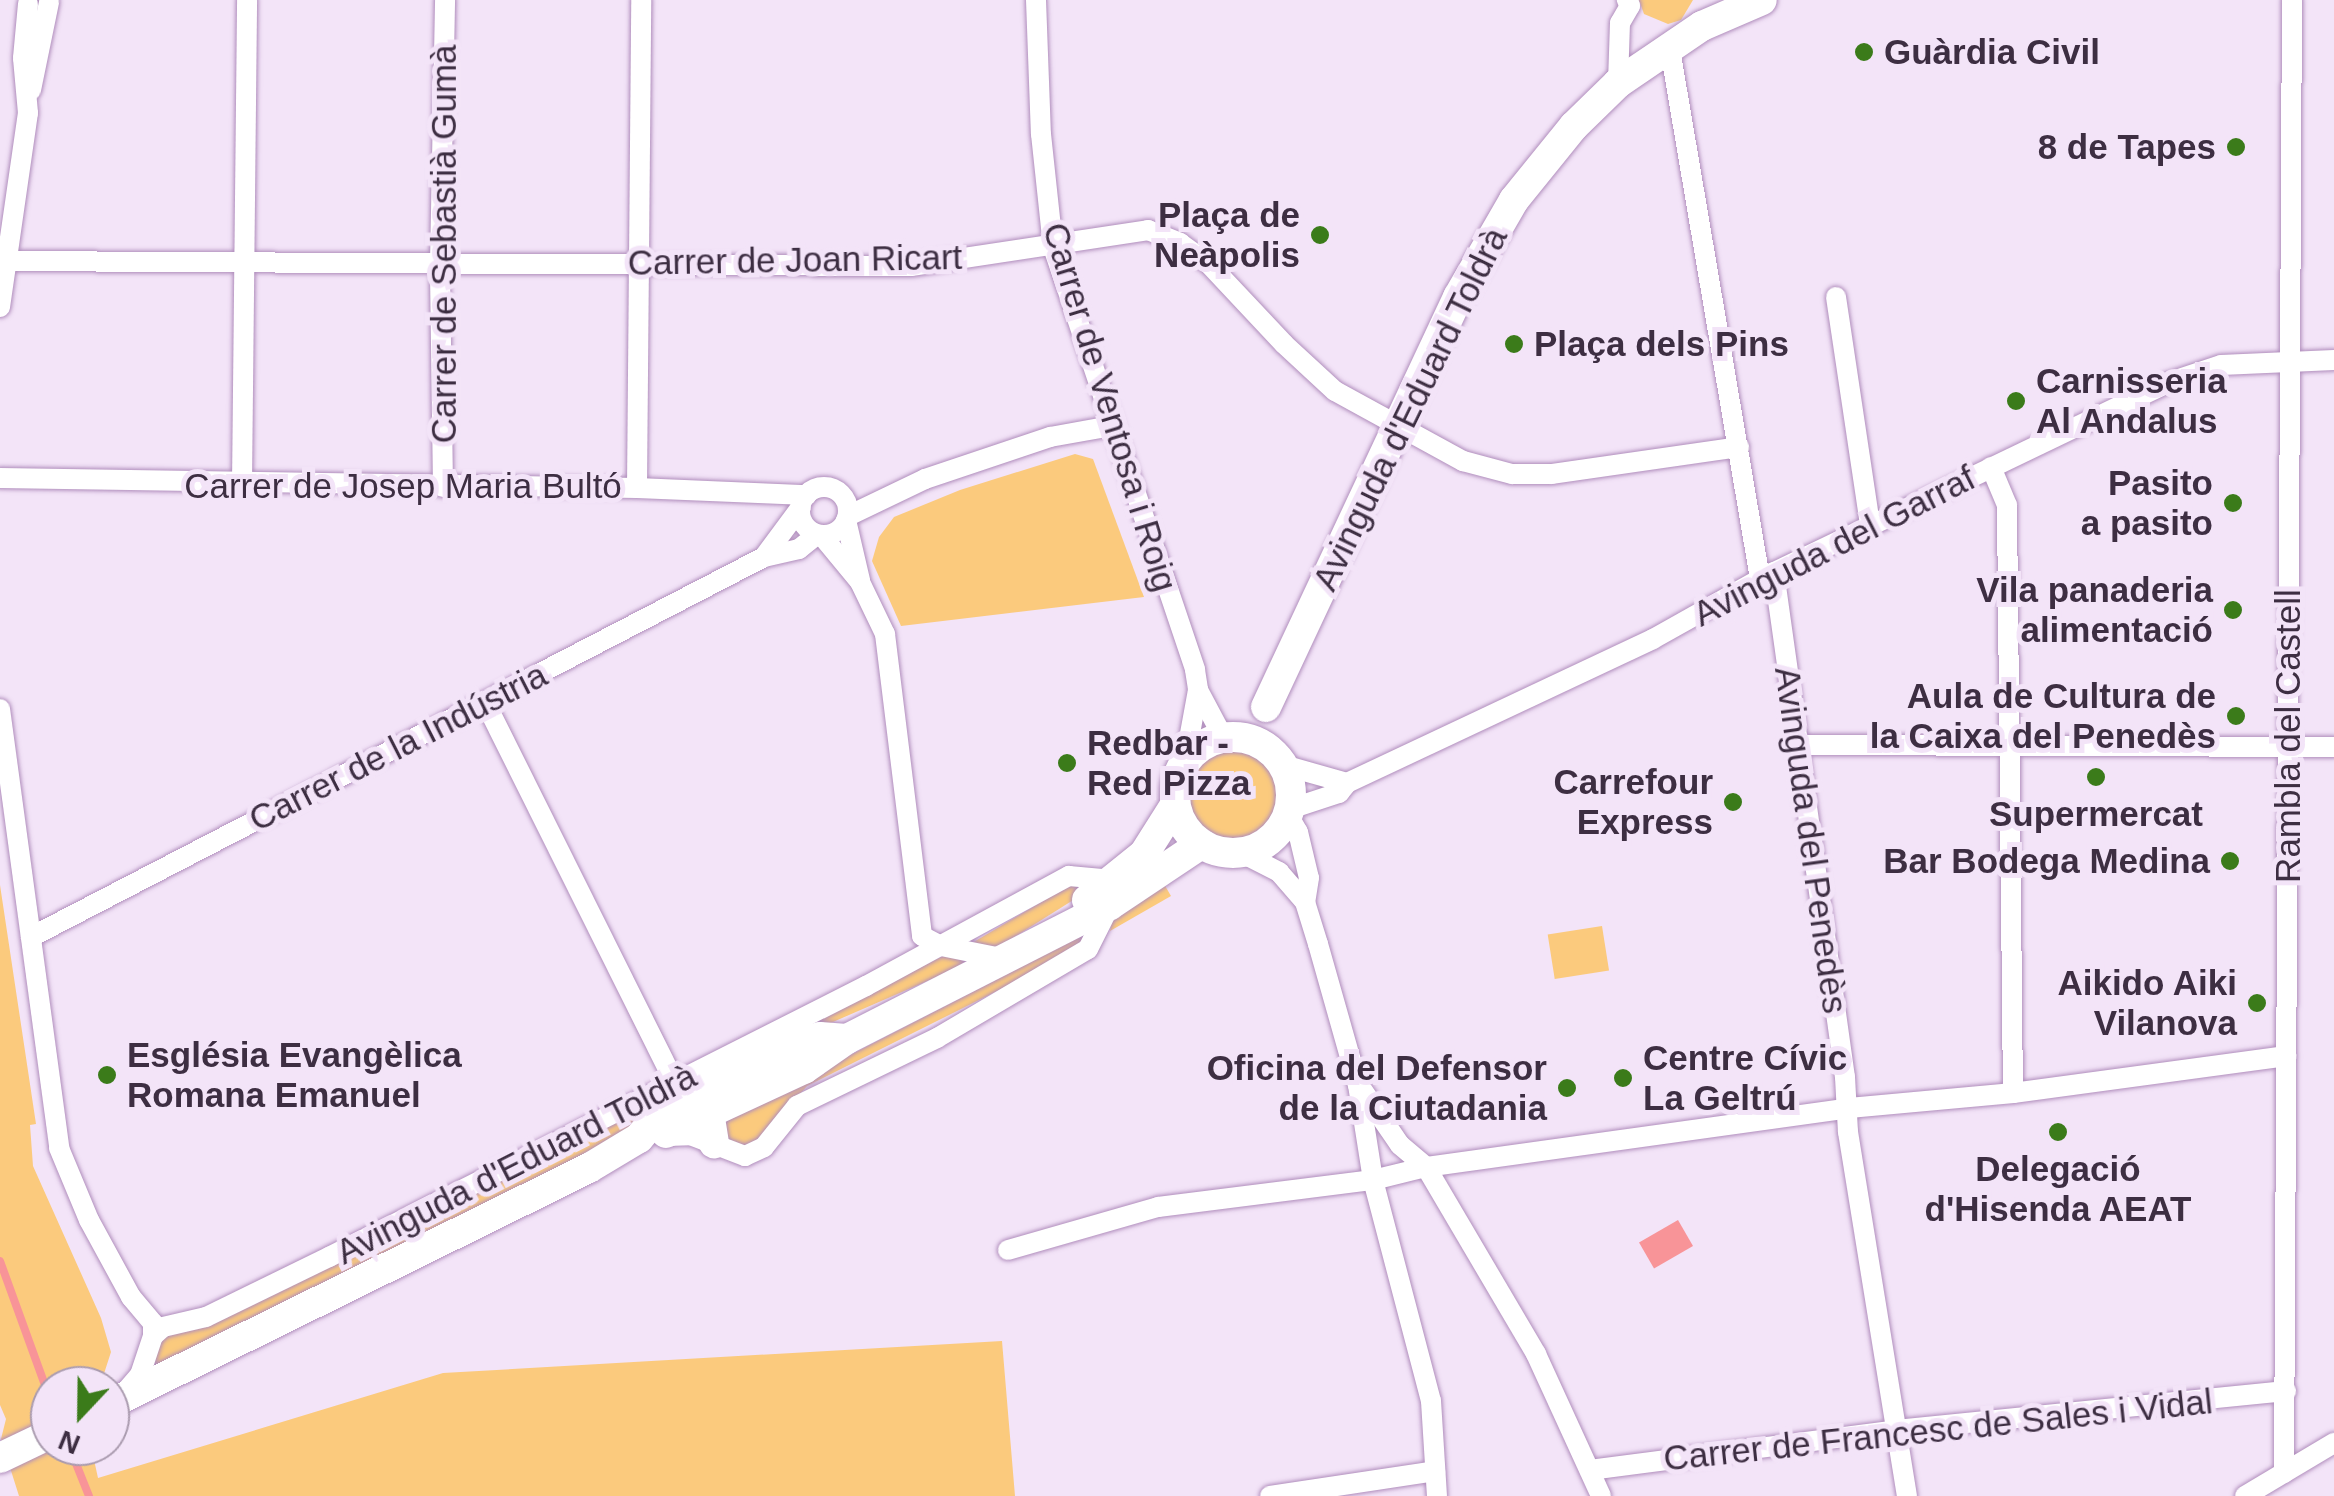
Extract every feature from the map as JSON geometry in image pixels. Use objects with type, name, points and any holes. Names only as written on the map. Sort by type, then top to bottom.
[{"type":"street","points":[[242,485],[247,0]]},
{"type":"street","name":"Carrer de Sebastià Gumà","points":[[443,487],[440,264],[445,0]]},
{"type":"street","points":[[636,488],[640,0]]},
{"type":"street","name":"Carrer de Ventosa i Roig","points":[[1036,0],[1041,134],[1053,248],[1195,670],[1198,690],[1184,762]]},
{"type":"street","points":[[1618,83],[1620,23],[1630,6],[1627,0]]},
{"type":"street","name":"Avinguda d'Eduard Toldrà","points":[[1266,707],[1458,297],[1514,200],[1574,126],[1618,83],[1702,26],[1762,0]]},
{"type":"street","name":"Rambla del Castell","points":[[2284,1472],[2292,0]]},
{"type":"street","points":[[0,307],[29,97],[23,58],[36,2]]},
{"type":"street","name":"Avinguda del Penedès","points":[[1670,49],[1739,447],[1797,744],[1849,1108],[1848,1132],[1907,1496]]},
{"type":"street","name":"Carrer de Joan Ricart","points":[[6,261],[911,266],[1053,248],[1080,239],[1148,230],[1180,243],[1208,263],[1284,344],[1336,390],[1464,461],[1512,474],[1552,474],[1739,447]]},
{"type":"street","points":[[1836,296],[1870,526]]},
{"type":"street","name":"Avinguda del Garraf","points":[[1289,812],[1339,793],[1347,784],[1654,639],[1767,576],[2167,383],[2221,365],[2334,360]]},
{"type":"street","points":[[819,535],[838,530],[847,518],[896,491],[1050,437],[1112,426]]},
{"type":"street","points":[[1991,467],[2007,505],[2013,1093]]},
{"type":"street","name":"Carrer de Josep Maria Bultó","points":[[0,478],[242,485],[636,488],[804,501]]},
{"type":"street","points":[[860,582],[819,535],[806,526],[804,501],[821,488],[896,491]]},
{"type":"street","points":[[836,491],[846,502],[860,582],[884,634],[893,676],[922,936],[941,946],[1008,960]]},
{"type":"street","name":"Carrer de la Indústria","points":[[764,557],[804,501]]},
{"type":"street","name":"Carrer de la Indústria","points":[[32,936],[764,557],[799,549],[819,535]]},
{"type":"street","name":"Carrer de Ventosa i Roig","points":[[1198,690],[1230,737]]},
{"type":"street","points":[[485,702],[674,1083]]},
{"type":"street","points":[[1242,853],[1270,840],[1289,812],[1292,794],[1278,758],[1266,707],[1254,713],[1230,737],[1195,750],[1184,762],[1174,790],[1175,804],[1184,827],[1201,844],[1242,853],[1279,872],[1305,902],[1358,1085],[1374,1180],[1431,1401],[1437,1496]]},
{"type":"street","points":[[0,709],[59,1148],[89,1220],[131,1296],[153,1323],[154,1336]]},
{"type":"street","points":[[1230,737],[1347,784]]},
{"type":"street","points":[[1797,744],[2334,748]]},
{"type":"street","name":"Avinguda d'Eduard Toldrà","points":[[649,1137],[690,1135],[745,1156],[764,1146],[797,1106],[936,1038],[1088,949],[1111,892],[1144,854],[1175,804]]},
{"type":"street","points":[[1289,812],[1309,878],[1305,902]]},
{"type":"street","name":"Avinguda d'Eduard Toldrà","points":[[130,1394],[649,1137],[804,1070],[848,1039],[1044,940],[1111,892],[1201,844]]},
{"type":"street","name":"Avinguda d'Eduard Toldrà","points":[[130,1385],[140,1375],[154,1336],[163,1327],[206,1317],[329,1258],[941,946],[1069,876],[1111,892]]},
{"type":"street","name":"Avinguda d'Eduard Toldrà","points":[[649,1137],[659,1114],[789,1046],[820,1038],[848,1039]]},
{"type":"street","points":[[1008,1250],[1158,1207],[1374,1180],[1426,1167],[1849,1108],[2013,1093],[2288,1056]]},
{"type":"street","points":[[714,1143],[707,1099],[725,1088],[734,1074]]},
{"type":"street","points":[[1358,1085],[1400,1145],[1426,1167],[1536,1354],[1601,1496]]},
{"type":"street","name":"Carrer de Francesc de Sales i Vidal","points":[[1590,1470],[1896,1430],[2286,1391]]},
{"type":"street","points":[[3,1456],[30,1443]]},
{"type":"street","points":[[2245,1496],[2334,1443]]},
{"type":"street","points":[[1270,1496],[1435,1471]]},
{"type":"shaded area","points":[[1639,0],[1693,0],[1681,20],[1668,24],[1644,14]]},
{"type":"shaded area","points":[[1075,454],[1093,459],[1144,597],[901,626],[872,561],[879,537],[894,517],[960,490]]},
{"type":"shaded area","points":[[1233,751],[1264,764],[1277,795],[1264,826],[1233,839],[1202,826],[1189,795],[1202,764]]},
{"type":"shaded area","points":[[1164,884],[1171,896],[1110,931],[1113,917]]},
{"type":"shaded area","points":[[0,885],[36,1124],[30,1125],[33,1166],[101,1318],[111,1352],[106,1366],[30,1366],[30,1466],[95,1466],[98,1478],[443,1373],[1002,1341],[1015,1496],[19,1496],[1,1439],[6,1419],[0,1405]]},
{"type":"shaded area","points":[[1070,885],[1094,887],[992,951],[967,946]]},
{"type":"shaded area","points":[[1602,926],[1609,970],[1555,979],[1548,935]]},
{"type":"shaded area","points":[[1087,933],[1079,950],[807,1086],[758,1141],[745,1147],[732,1144],[723,1130],[726,1119]]},
{"type":"shaded area","points":[[945,955],[971,962],[780,1045],[574,1161],[147,1373],[154,1350],[169,1333],[678,1090]]},
{"type":"shaded area","points":[[1678,1220],[1693,1246],[1654,1268],[1639,1242]]},
{"type":"waterway","points":[[0,1261],[38,1366]]},
{"type":"waterway","points":[[77,1466],[89,1496]]},
{"type":"place","name":"Guàrdia Civil","points":[[1864,52]]},
{"type":"place","name":"8 de Tapes","points":[[2236,147]]},
{"type":"place","name":"Plaça de Neàpolis","points":[[1320,235]]},
{"type":"place","name":"Plaça dels Pins","points":[[1514,344]]},
{"type":"place","name":"Carnisseria Al Andalus","points":[[2016,401]]},
{"type":"place","name":"Pasito a pasito","points":[[2233,503]]},
{"type":"place","name":"Vila panaderia alimentació","points":[[2233,610]]},
{"type":"place","name":"Aula de Cultura de la Caixa del Penedès","points":[[2236,716]]},
{"type":"place","name":"Redbar - Red Pizza","points":[[1067,763]]},
{"type":"place","name":"Supermercat","points":[[2096,777]]},
{"type":"place","name":"Carrefour Express","points":[[1733,802]]},
{"type":"place","name":"Bar Bodega Medina","points":[[2230,861]]},
{"type":"place","name":"Aikido Aiki Vilanova","points":[[2257,1003]]},
{"type":"place","name":"Església Evangèlica Romana Emanuel","points":[[107,1075]]},
{"type":"place","name":"Centre Cívic La Geltrú","points":[[1623,1078]]},
{"type":"place","name":"Oficina del Defensor de la Ciutadania","points":[[1567,1088]]},
{"type":"place","name":"Delegació d'Hisenda AEAT","points":[[2058,1132]]}]
